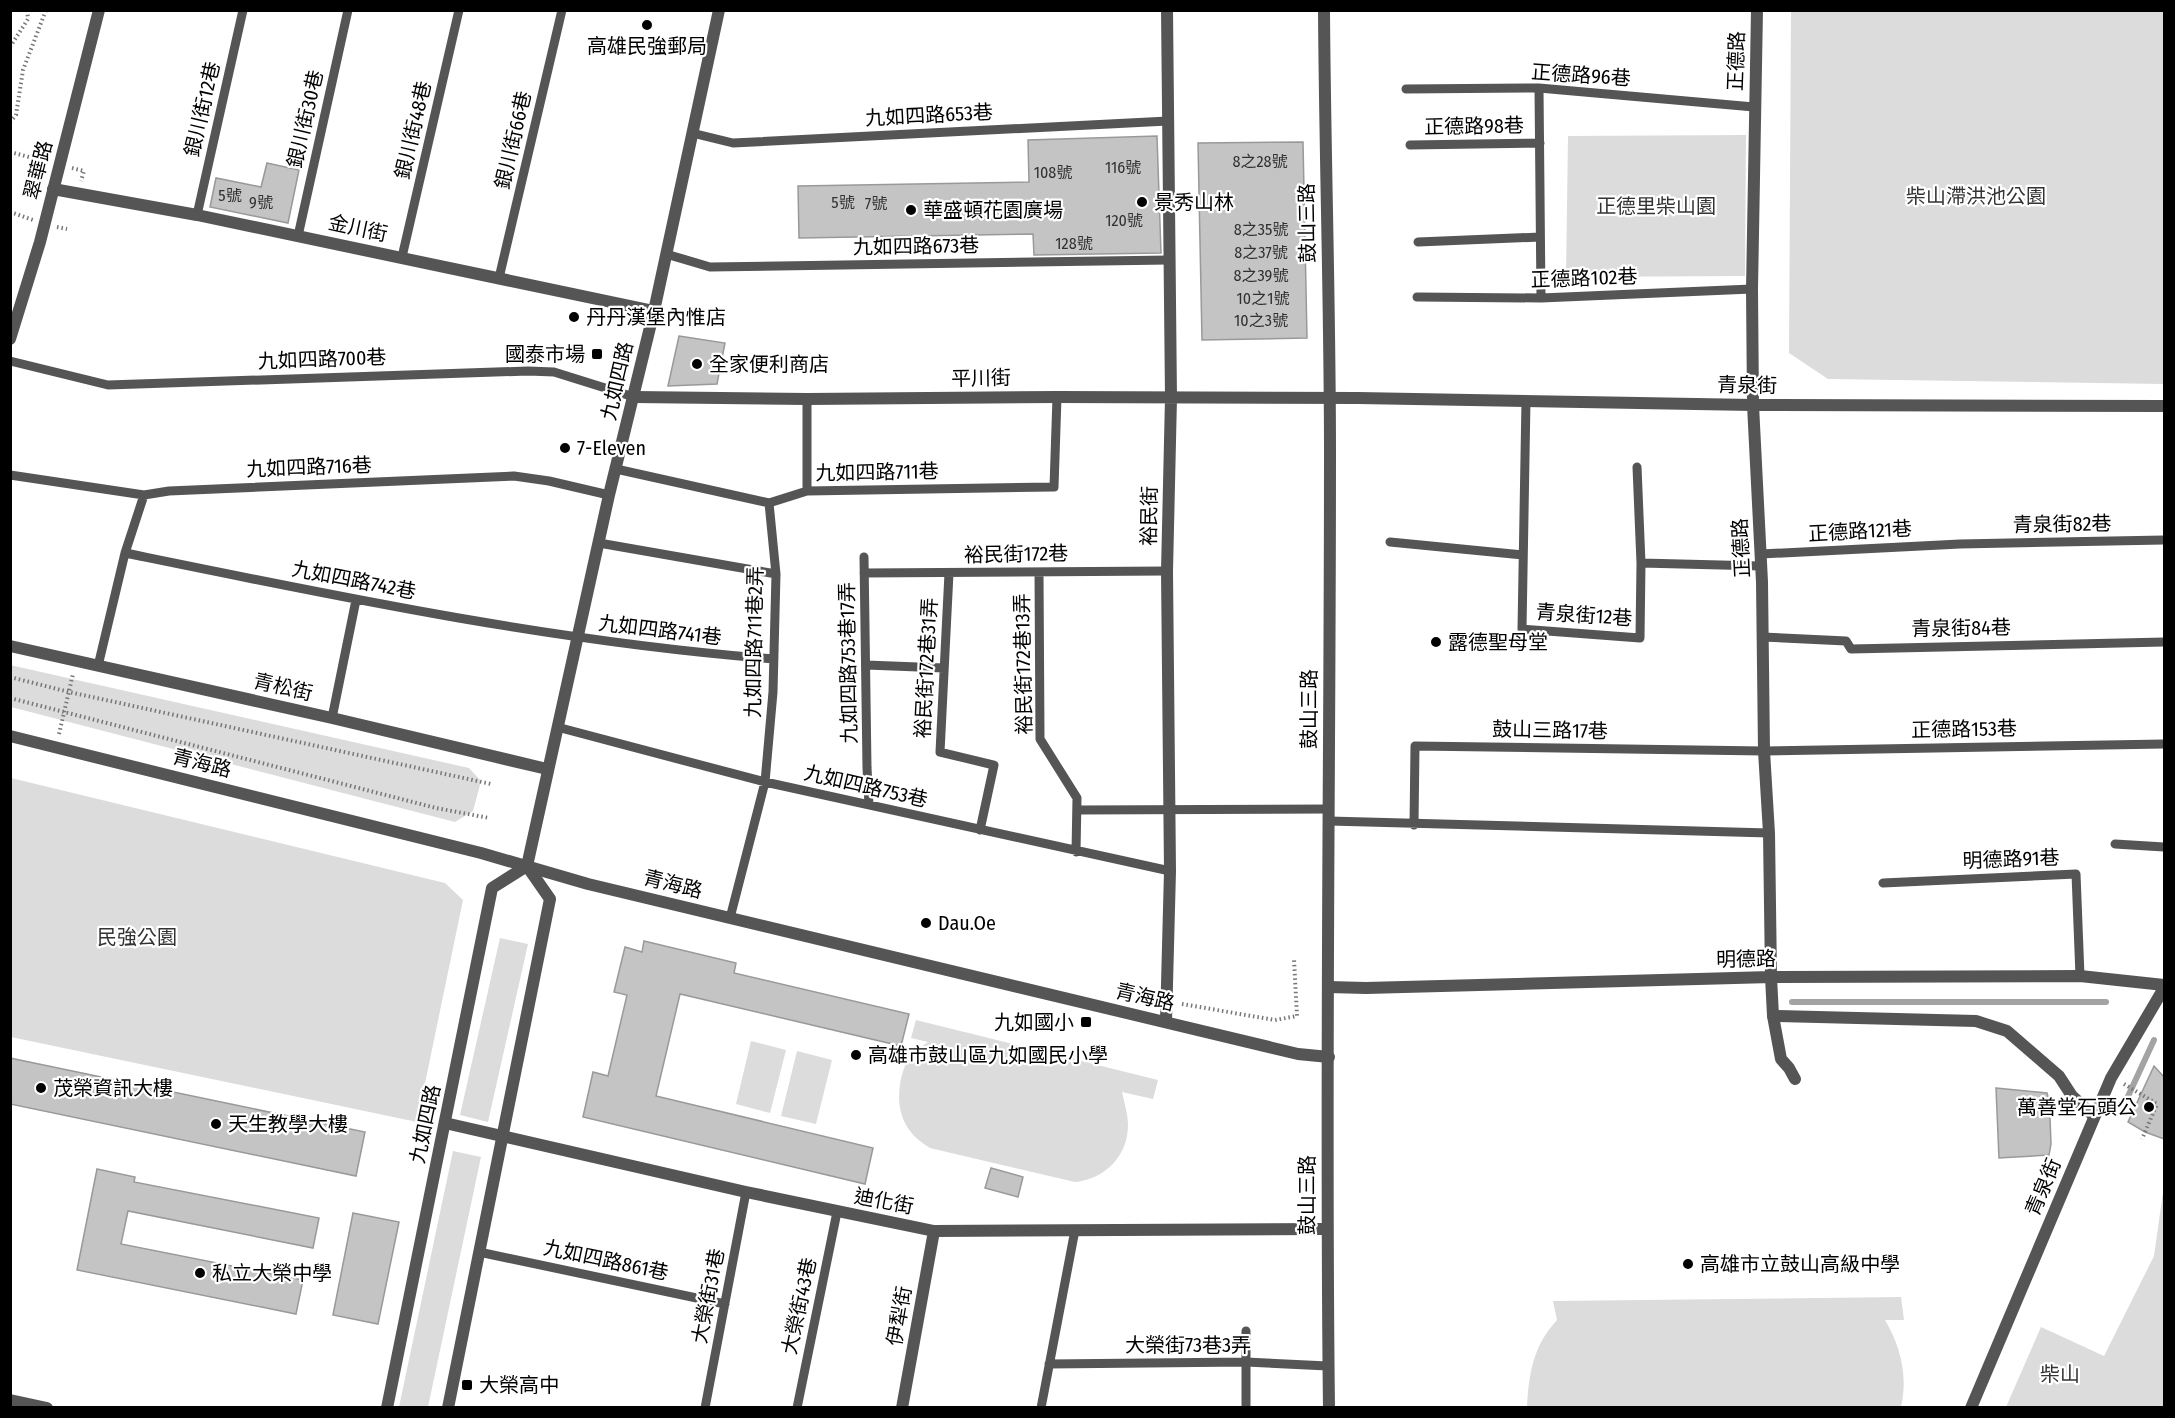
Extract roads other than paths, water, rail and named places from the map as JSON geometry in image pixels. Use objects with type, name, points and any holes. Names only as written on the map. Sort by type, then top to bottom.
[{"type":"street","name":"翠華路","points":[[10,339],[40,242],[99,10]]},
{"type":"street","name":"九如四路","points":[[387,1407],[492,888],[527,866],[609,495],[654,311],[719,10]]},
{"type":"street","name":"裕民街","points":[[1166,1022],[1170,871],[1167,571],[1171,398],[1167,10]]},
{"type":"street","name":"鼓山三路","points":[[1323,10],[1329,398],[1329,1057],[1326,1229],[1329,1407]]},
{"type":"street","name":"正德路","points":[[1757,10],[1752,289],[1753,405],[1761,560],[1764,751],[1769,833],[1773,1016],[1781,1059],[1795,1079]]},
{"type":"street","name":"金川街","points":[[53,189],[197,215],[654,311]]},
{"type":"street","name":"平川街","points":[[634,397],[1329,398]]},
{"type":"street","name":"青泉街","points":[[1329,398],[1753,405],[2164,406]]},
{"type":"street","name":"青松街","points":[[10,646],[547,769]]},
{"type":"street","name":"青海路","points":[[10,736],[730,918],[1298,1054],[1329,1057]]},
{"type":"street","points":[[448,1407],[550,899],[527,866]]},
{"type":"street","name":"明德路","points":[[1328,987],[1366,988],[1772,977],[2080,976],[2164,987]]},
{"type":"street","name":"青泉街","points":[[1971,1407],[2111,1078],[2164,987]]},
{"type":"street","points":[[1773,1016],[1976,1021],[2007,1030],[2059,1076],[2072,1096],[2094,1116]]},
{"type":"street","name":"迪化街","points":[[445,1123],[746,1192],[934,1231],[1326,1229]]},
{"type":"street","name":"伊犁街","points":[[902,1407],[934,1231]]},
{"type":"street","points":[[10,1400],[47,1407]]},
{"type":"lane","name":"銀川街12巷","points":[[197,215],[243,10]]},
{"type":"lane","name":"銀川街30巷","points":[[298,236],[348,10]]},
{"type":"lane","name":"銀川街48巷","points":[[402,257],[459,10]]},
{"type":"lane","name":"銀川街66巷","points":[[499,278],[562,10]]},
{"type":"lane","name":"正德路96巷","points":[[1406,89],[1539,88],[1754,107]]},
{"type":"lane","points":[[1539,88],[1541,298]]},
{"type":"lane","name":"九如四路653巷","points":[[692,133],[733,143],[1168,122]]},
{"type":"lane","name":"正德路98巷","points":[[1410,146],[1540,143]]},
{"type":"lane","points":[[1418,242],[1540,237]]},
{"type":"lane","name":"九如四路673巷","points":[[666,254],[710,267],[1169,260]]},
{"type":"lane","name":"正德路102巷","points":[[1417,297],[1541,298],[1752,289]]},
{"type":"lane","name":"九如四路700巷","points":[[10,361],[108,386],[123,383],[537,371],[554,372],[634,397]]},
{"type":"lane","name":"九如四路711巷","points":[[769,503],[807,491],[1054,487],[1057,397]]},
{"type":"lane","points":[[807,399],[807,491]]},
{"type":"lane","name":"青泉街12巷","points":[[1526,400],[1522,629],[1640,638],[1641,563]]},
{"type":"lane","points":[[1637,467],[1641,563],[1761,560]]},
{"type":"lane","points":[[616,469],[769,503]]},
{"type":"lane","name":"九如四路716巷","points":[[10,475],[144,495],[169,491],[514,476],[549,480],[609,495]]},
{"type":"lane","points":[[98,666],[125,553],[144,495]]},
{"type":"lane","name":"九如四路711巷2弄","points":[[730,918],[765,782],[773,692],[776,574],[769,503]]},
{"type":"lane","name":"青泉街82巷","points":[[1960,544],[2164,540]]},
{"type":"lane","points":[[1390,542],[1523,555]]},
{"type":"lane","points":[[600,543],[776,574]]},
{"type":"lane","name":"正德路121巷","points":[[1761,560],[1960,544]]},
{"type":"lane","name":"九如四路742巷","points":[[125,553],[356,600],[577,638]]},
{"type":"lane","name":"九如四路753巷17弄","points":[[864,557],[869,805]]},
{"type":"lane","name":"裕民街172巷","points":[[864,573],[1167,571]]},
{"type":"lane","name":"裕民街172巷13弄","points":[[1039,572],[1040,739],[1077,798],[1076,852]]},
{"type":"lane","name":"裕民街172巷31弄","points":[[949,573],[940,752],[994,765],[980,830]]},
{"type":"lane","points":[[332,718],[356,600]]},
{"type":"lane","name":"青泉街84巷","points":[[1762,637],[1845,641],[1851,649],[2164,642]]},
{"type":"lane","name":"九如四路741巷","points":[[577,638],[692,653],[774,659]]},
{"type":"lane","points":[[866,665],[944,668]]},
{"type":"lane","name":"九如四路753巷","points":[[557,728],[765,782],[1170,871]]},
{"type":"lane","name":"正德路153巷","points":[[1764,751],[2164,744]]},
{"type":"lane","name":"鼓山三路17巷","points":[[1414,825],[1415,746],[1764,751]]},
{"type":"lane","points":[[1077,810],[1169,810],[1329,815],[1414,825],[1769,833]]},
{"type":"lane","points":[[2115,844],[2164,847]]},
{"type":"lane","name":"明德路91巷","points":[[1883,883],[2076,874],[2080,976]]},
{"type":"lane","name":"大榮街31巷","points":[[705,1407],[746,1192]]},
{"type":"lane","name":"大榮街43巷","points":[[797,1407],[837,1212]]},
{"type":"lane","points":[[1041,1407],[1075,1230]]},
{"type":"lane","name":"九如四路861巷","points":[[479,1252],[725,1304]]},
{"type":"lane","points":[[1246,1331],[1246,1407]]},
{"type":"lane","name":"大榮街73巷3弄","points":[[1049,1364],[1246,1362],[1328,1366]]},
{"type":"waterway","points":[[1792,1002],[2106,1002]]},
{"type":"waterway","points":[[2124,1105],[2154,1040]]},
{"type":"place","name":"高雄民強郵局","points":[[647,25]]},
{"type":"place","name":"景秀山林","points":[[1142,202]]},
{"type":"place","name":"華盛頓花園廣場","points":[[911,210]]},
{"type":"place","name":"丹丹漢堡內惟店","points":[[574,317]]},
{"type":"place","name":"國泰市場","points":[[597,354]]},
{"type":"place","name":"全家便利商店","points":[[697,364]]},
{"type":"place","name":"7-Eleven","points":[[565,448]]},
{"type":"place","name":"露德聖母堂","points":[[1436,642]]},
{"type":"place","name":"Dau.Oe","points":[[926,923]]},
{"type":"place","name":"九如國小","points":[[1086,1022]]},
{"type":"place","name":"高雄市鼓山區九如國民小學","points":[[856,1055]]},
{"type":"place","name":"茂榮資訊大樓","points":[[41,1088]]},
{"type":"place","name":"萬善堂石頭公","points":[[2149,1107]]},
{"type":"place","name":"天生教學大樓","points":[[216,1124]]},
{"type":"place","name":"高雄市立鼓山高級中學","points":[[1688,1264]]},
{"type":"place","name":"私立大榮中學","points":[[200,1273]]},
{"type":"place","name":"大榮高中","points":[[467,1385]]},
{"type":"park label","name":"柴山滯洪池公園","points":[[1976,196]]},
{"type":"park label","name":"正德里柴山園","points":[[1656,206]]},
{"type":"park label","name":"民強公園","points":[[137,937]]},
{"type":"park label","name":"柴山","points":[[2060,1374]]}]
